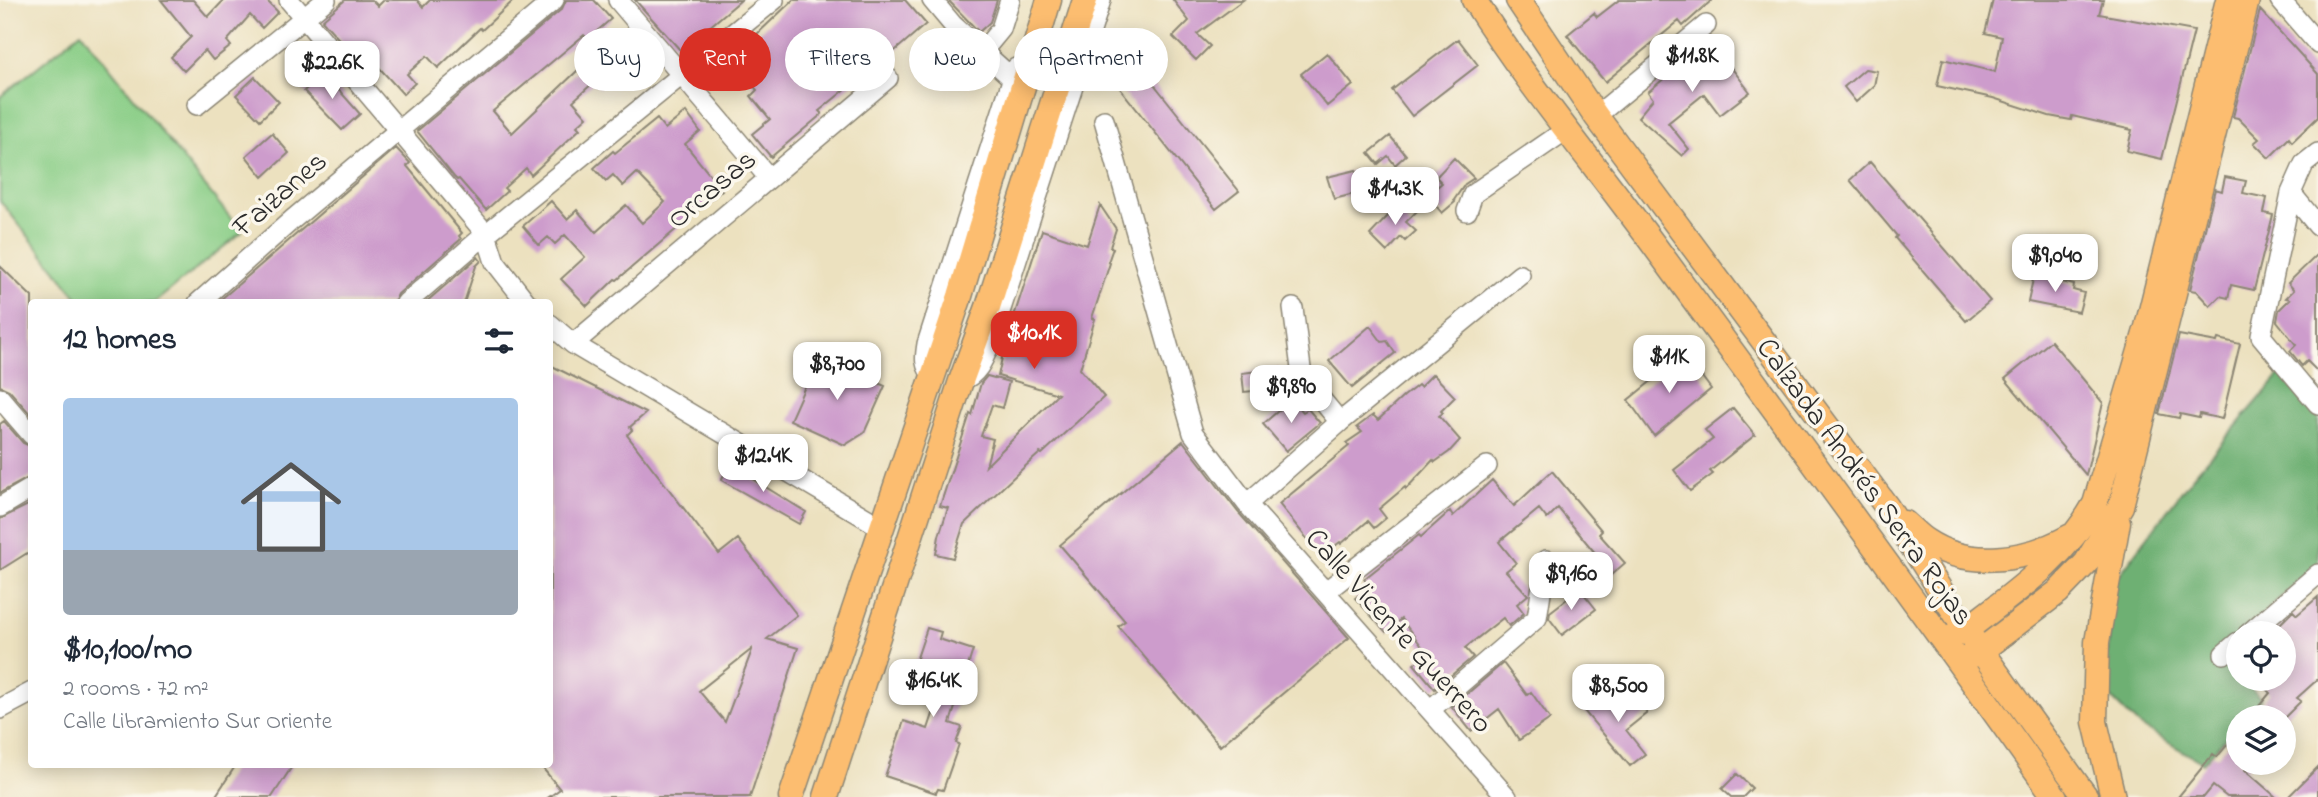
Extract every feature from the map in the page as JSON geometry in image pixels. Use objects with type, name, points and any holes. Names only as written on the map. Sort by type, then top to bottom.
[{"type":"main road","points":[[791,797],[960,296],[1049,0]]},
{"type":"main road","points":[[826,797],[1086,0]]},
{"type":"main road","name":"Calzada Andrés Serra Rojas","points":[[1474,0],[1566,130],[1625,205],[2055,797]]},
{"type":"main road","name":"Calzada Andrés Serra Rojas","points":[[1518,0],[1596,116],[1886,507],[1966,630],[2086,797]]},
{"type":"main road","points":[[1952,652],[1966,630],[2057,557],[2081,530],[2095,504],[2147,327],[2228,0]]},
{"type":"main road","points":[[2113,797],[2095,722],[2097,642],[2121,506],[2247,0]]},
{"type":"main road","points":[[1519,63],[1547,45]]},
{"type":"main road","points":[[1952,652],[1982,650],[2058,592],[2086,563],[2121,506]]},
{"type":"main road","points":[[1886,507],[1927,542],[1969,559],[2005,559],[2057,544],[2081,530]]},
{"type":"street","points":[[289,0],[486,234],[495,262],[524,299]]},
{"type":"street","points":[[197,105],[326,0]]},
{"type":"street","name":"Faizanes","points":[[203,299],[399,129],[554,0]]},
{"type":"street","points":[[618,0],[679,71]]},
{"type":"street","points":[[740,28],[774,0]]},
{"type":"street","points":[[932,0],[957,28]]},
{"type":"street","points":[[1000,30],[1010,0]]},
{"type":"street","points":[[934,375],[925,359],[927,344],[1037,0]]},
{"type":"street","points":[[961,381],[976,371],[989,346],[1101,0]]},
{"type":"street","points":[[2280,0],[2318,44]]},
{"type":"street","points":[[1596,116],[1706,25]]},
{"type":"street","points":[[1000,68],[1013,79]]},
{"type":"street","points":[[411,299],[486,234],[679,77]]},
{"type":"street","points":[[696,91],[769,178]]},
{"type":"street","name":"Orcasas","points":[[573,344],[873,91]]},
{"type":"street","name":"Calle Vicente Guerrero","points":[[1104,120],[1193,433],[1247,504],[1507,797]]},
{"type":"street","points":[[1467,211],[1473,194],[1566,130]]},
{"type":"street","points":[[2318,153],[2304,164],[2291,193],[2262,336],[2318,404]]},
{"type":"street","points":[[2291,193],[2318,226]]},
{"type":"street","points":[[1247,504],[1340,422],[1520,275]]},
{"type":"street","points":[[1293,308],[1302,376],[1340,422]]},
{"type":"street","points":[[553,327],[573,344],[881,527]]},
{"type":"street","points":[[0,397],[28,430]]},
{"type":"street","points":[[1325,592],[1487,466]]},
{"type":"street","points":[[0,508],[28,490]]},
{"type":"street","points":[[1431,709],[1537,618],[1546,560]]},
{"type":"street","points":[[2263,621],[2318,574]]},
{"type":"street","points":[[0,709],[28,694]]},
{"type":"green space","points":[[81,32],[242,232],[159,299],[79,299],[0,201],[0,97]]},
{"type":"green space","points":[[2287,367],[2318,405],[2318,563],[2255,621],[2226,621],[2226,647],[2220,653],[2226,660],[2226,691],[2254,691],[2261,699],[2255,705],[2226,705],[2226,737],[2203,763],[2137,724],[2104,691],[2114,582],[2194,475]]},
{"type":"building","points":[[161,0],[193,0],[208,17],[224,0],[266,0],[278,12],[262,28],[250,15],[227,41],[231,46],[213,60],[205,50],[184,71],[171,57],[191,37]]},
{"type":"building","points":[[345,0],[372,0],[378,6],[384,0],[417,0],[423,7],[430,0],[514,0],[438,68],[427,56],[407,74],[415,83],[403,94],[366,53],[358,61],[322,20]]},
{"type":"building","points":[[566,0],[594,0],[611,19],[601,28],[574,28],[574,43],[493,111],[512,133],[574,74],[574,91],[584,91],[573,101],[587,117],[577,126],[580,129],[531,175],[526,168],[504,188],[507,191],[486,210],[459,179],[454,177],[417,131],[562,9]]},
{"type":"building","points":[[635,0],[741,0],[708,28],[679,28],[679,49],[665,33],[665,28],[660,28]]},
{"type":"building","points":[[793,0],[905,0],[926,24],[921,28],[909,28],[909,39],[895,51],[895,28],[785,28],[785,91],[843,91],[819,111],[822,114],[771,157],[752,134],[770,119],[751,96],[756,91],[771,91],[771,28],[763,28]]},
{"type":"building","points":[[948,0],[997,0],[990,22],[983,28],[975,28]]},
{"type":"building","points":[[1173,0],[1243,0],[1197,34],[1210,46],[1196,60],[1173,37],[1189,21]]},
{"type":"building","points":[[1619,0],[1712,0],[1683,26],[1679,21],[1605,82],[1567,35],[1594,13],[1597,17]]},
{"type":"building","points":[[1993,0],[2103,0],[2099,14],[2194,31],[2162,159],[2127,151],[2132,130],[2072,116],[2071,120],[2049,116],[1993,98],[1937,86],[1943,59],[1995,72],[2002,37],[1985,33]]},
{"type":"building","points":[[2260,10],[2318,74],[2318,117],[2292,142],[2289,138],[2269,158],[2254,143],[2259,139],[2238,118],[2233,117]]},
{"type":"building","points":[[1458,39],[1478,65],[1412,116],[1392,90]]},
{"type":"building","points":[[1714,45],[1750,92],[1720,115],[1704,94],[1668,123],[1689,149],[1682,156],[1638,117],[1653,99],[1648,92],[1672,72],[1675,75]]},
{"type":"building","points":[[1327,53],[1353,85],[1327,106],[1301,74]]},
{"type":"building","points":[[1865,69],[1877,71],[1874,86],[1856,102],[1844,87]]},
{"type":"building","points":[[323,72],[360,114],[342,130],[304,91]]},
{"type":"building","points":[[255,77],[279,102],[260,120],[236,95]]},
{"type":"building","points":[[1122,91],[1159,91],[1239,191],[1216,209]]},
{"type":"building","points":[[686,112],[700,131],[685,144],[722,190],[615,279],[587,306],[561,279],[585,257],[565,235],[555,244],[548,237],[539,245],[523,226],[551,201],[567,219],[577,210],[596,232],[626,205],[642,223],[665,202],[637,173],[623,186],[613,175],[606,181],[594,168],[657,119],[665,129]]},
{"type":"building","points":[[272,133],[289,153],[263,177],[246,156]]},
{"type":"building","points":[[1390,136],[1406,155],[1395,165],[1388,156],[1378,164],[1369,153]]},
{"type":"building","points":[[396,148],[410,163],[407,166],[462,233],[459,236],[461,239],[398,294],[396,299],[221,299]]},
{"type":"building","points":[[1454,158],[1474,178],[1465,184],[1455,202],[1442,213],[1427,195],[1442,183],[1436,177]]},
{"type":"building","points":[[1870,162],[1990,301],[1966,321],[1850,180]]},
{"type":"building","points":[[1356,170],[1362,192],[1334,199],[1327,177]]},
{"type":"building","points":[[2225,177],[2246,181],[2243,193],[2267,198],[2264,213],[2273,215],[2254,290],[2231,285],[2228,298],[2220,296],[2210,306],[2196,291],[2190,290],[2215,189],[2222,191]]},
{"type":"building","points":[[1404,199],[1417,211],[1406,222],[1416,231],[1405,241],[1401,237],[1387,252],[1370,235]]},
{"type":"building","points":[[1100,205],[1116,229],[1110,247],[1113,248],[1108,262],[1110,263],[1092,318],[1095,319],[1080,369],[1104,397],[964,524],[953,558],[936,554],[948,508],[940,506],[981,383],[987,376],[1009,382],[1002,408],[992,405],[981,436],[993,439],[986,466],[1058,394],[998,376],[1005,344],[1042,230],[1087,245]]},
{"type":"building","points":[[2318,254],[2318,372],[2307,361],[2302,366],[2290,351],[2296,345],[2277,321],[2279,310],[2290,299],[2286,298],[2294,290],[2288,283]]},
{"type":"building","points":[[478,257],[481,261],[476,266],[465,299],[430,299]]},
{"type":"building","points":[[0,266],[32,297],[28,299],[28,411],[9,390],[0,386]]},
{"type":"building","points":[[2034,275],[2074,285],[2073,290],[2084,293],[2079,312],[2028,302]]},
{"type":"building","points":[[1370,326],[1382,342],[1387,341],[1395,353],[1352,388],[1329,361]]},
{"type":"building","points":[[2179,335],[2240,344],[2222,419],[2200,414],[2199,418],[2180,414],[2179,418],[2159,414]]},
{"type":"building","points":[[2051,341],[2103,403],[2086,475],[2005,379]]},
{"type":"building","points":[[1685,354],[1711,389],[1654,436],[1628,400]]},
{"type":"building","points":[[818,357],[885,386],[864,433],[845,445],[790,420]]},
{"type":"building","points":[[553,366],[646,413],[630,427],[632,430],[627,435],[719,554],[738,539],[797,615],[767,639],[798,648],[750,797],[549,797],[560,789],[542,768],[553,768]],"holes":[[[752,649],[725,722],[699,691]]]},
{"type":"building","points":[[1280,368],[1282,388],[1244,392],[1242,373]]},
{"type":"building","points":[[1433,374],[1455,397],[1439,416],[1460,440],[1449,452],[1435,462],[1433,460],[1406,489],[1405,487],[1379,509],[1386,518],[1374,528],[1368,521],[1341,544],[1340,542],[1331,549],[1330,546],[1320,555],[1279,504],[1349,446],[1346,443],[1362,432],[1357,427],[1373,415],[1378,420]]},
{"type":"building","points":[[1292,399],[1303,412],[1308,409],[1320,423],[1286,451],[1263,424]]},
{"type":"building","points":[[1733,408],[1755,435],[1710,471],[1713,474],[1690,491],[1674,470],[1713,439],[1705,430]]},
{"type":"building","points":[[4,421],[28,445],[28,478],[0,493],[0,424]]},
{"type":"building","points":[[1183,441],[1238,512],[1349,638],[1220,746],[1118,626],[1125,621],[1060,545]]},
{"type":"building","points":[[730,465],[806,512],[799,524],[721,480]]},
{"type":"building","points":[[1552,471],[1602,531],[1599,534],[1625,563],[1598,586],[1582,566],[1596,554],[1558,508],[1547,519],[1539,509],[1499,542],[1516,563],[1506,571],[1528,595],[1517,604],[1524,613],[1509,626],[1503,618],[1465,648],[1473,657],[1435,689],[1414,664],[1427,653],[1401,619],[1386,632],[1355,598],[1365,590],[1363,587],[1367,583],[1364,579],[1419,535],[1421,537],[1450,511],[1453,516],[1492,480],[1514,506]]},
{"type":"building","points":[[28,505],[28,552],[0,570],[0,519]]},
{"type":"building","points":[[1580,589],[1596,609],[1562,635],[1549,618],[1550,612]]},
{"type":"building","points":[[2318,597],[2318,679],[2297,698],[2301,701],[2296,706],[2260,705],[2270,693],[2268,691],[2296,691],[2296,621],[2283,621],[2293,611],[2297,615]]},
{"type":"building","points":[[927,628],[941,632],[939,639],[973,650],[950,723],[962,727],[956,743],[959,744],[943,790],[938,789],[936,793],[885,776],[904,721],[928,729],[940,693],[942,680],[913,670]]},
{"type":"building","points":[[1503,663],[1527,695],[1531,692],[1550,719],[1519,740],[1499,709],[1471,731],[1452,707]]},
{"type":"building","points":[[1611,690],[1625,706],[1635,698],[1647,713],[1626,730],[1645,754],[1630,766],[1584,711]]},
{"type":"building","points":[[2226,746],[2226,775],[2251,775],[2276,797],[2227,797],[2213,786],[2204,797],[2178,797],[2213,754],[2217,757]]},
{"type":"building","points":[[2318,767],[2318,797],[2288,797]]},
{"type":"building","points":[[234,768],[291,768],[272,797],[215,797]]},
{"type":"building","points":[[1737,774],[1752,788],[1743,797],[1731,797],[1722,789]]}]
